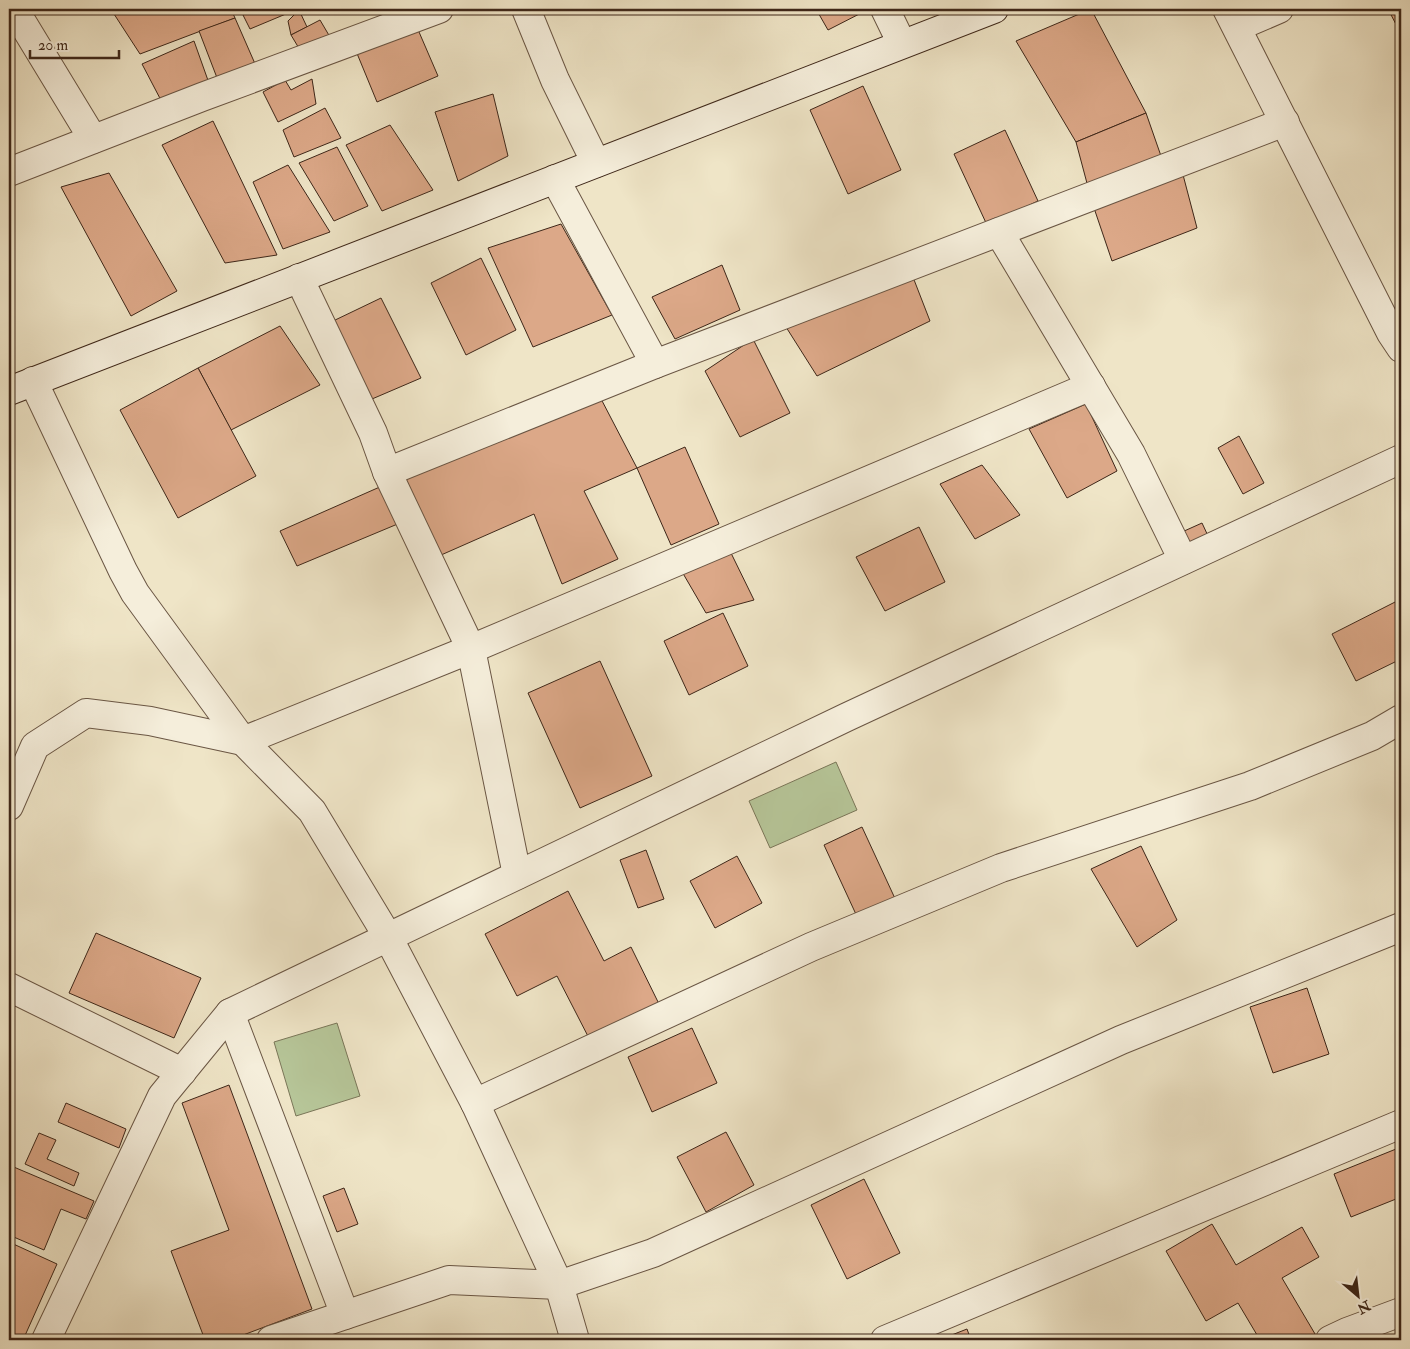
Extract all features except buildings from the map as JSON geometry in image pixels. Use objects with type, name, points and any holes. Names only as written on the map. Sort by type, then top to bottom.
[{"type":"street","points":[[14,9],[93,139]]},
{"type":"street","points":[[9,172],[439,9]]},
{"type":"street","points":[[526,9],[555,80],[596,163]]},
{"type":"street","points":[[885,9],[902,44]]},
{"type":"street","points":[[575,1340],[559,1285],[475,1104],[388,937],[312,811],[242,741],[135,593],[21,386],[994,9]]},
{"type":"street","points":[[1279,9],[1232,18],[1398,336]]},
{"type":"street","points":[[386,472],[655,364],[1285,122]]},
{"type":"street","points":[[555,179],[655,364]]},
{"type":"street","points":[[999,232],[1131,454],[1183,560]]},
{"type":"street","points":[[299,278],[374,433],[386,472],[471,650],[516,875]]},
{"type":"street","points":[[9,806],[35,746],[86,713],[150,721],[242,741],[471,650],[1091,386]]},
{"type":"street","points":[[46,1340],[162,1096],[230,1013],[838,721],[1401,459]]},
{"type":"street","points":[[475,1104],[811,948],[992,872],[1250,786],[1372,736],[1401,719]]},
{"type":"street","points":[[271,1340],[449,1280],[559,1285],[652,1253],[1121,1040],[1401,927]]},
{"type":"street","points":[[9,987],[182,1072]]},
{"type":"street","points":[[230,1013],[345,1315]]},
{"type":"street","points":[[885,1340],[1401,1124]]},
{"type":"street","points":[[1330,1340],[1346,1332],[1401,1312]]},
{"type":"green space","points":[[836,762],[857,810],[770,848],[749,801]]},
{"type":"green space","points":[[337,1023],[360,1096],[296,1116],[274,1042]]}]
